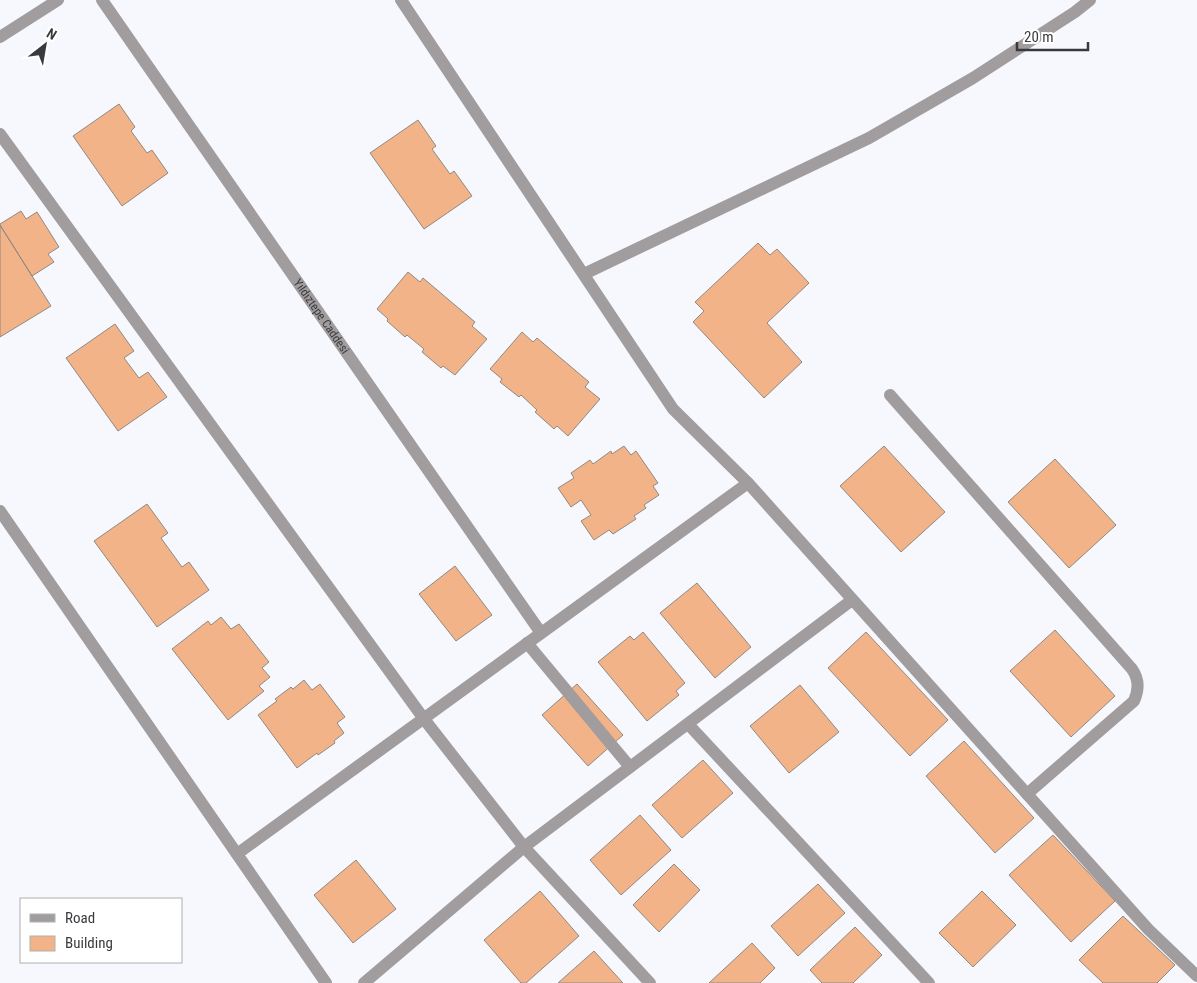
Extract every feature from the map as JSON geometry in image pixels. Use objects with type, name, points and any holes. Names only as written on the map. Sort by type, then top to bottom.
[{"type":"street","points":[[0,38],[58,0]]},
{"type":"street","name":"Yıldıztepe Caddesi","points":[[102,0],[541,634]]},
{"type":"street","points":[[402,0],[673,409],[748,483],[1148,929],[1197,976]]},
{"type":"street","points":[[584,274],[869,138],[973,78],[1075,12],[1090,0]]},
{"type":"street","points":[[0,134],[424,718],[524,847],[650,983]]},
{"type":"street","points":[[890,395],[1125,661],[1138,680],[1138,694],[1134,702],[1027,794]]},
{"type":"street","points":[[237,854],[748,483]]},
{"type":"street","points":[[0,511],[326,983]]},
{"type":"street","points":[[364,983],[524,847],[852,600]]},
{"type":"street","points":[[528,643],[630,767]]},
{"type":"street","points":[[688,724],[929,983]]},
{"type":"building","points":[[119,104],[135,127],[131,131],[147,153],[152,150],[168,173],[122,206],[73,136]]},
{"type":"building","points":[[418,120],[436,146],[432,149],[450,174],[454,171],[472,196],[424,229],[370,153]]},
{"type":"building","points":[[21,211],[26,219],[37,212],[59,247],[48,254],[54,262],[32,276],[0,225]]},
{"type":"building","points":[[0,225],[51,306],[0,337]]},
{"type":"building","points":[[758,243],[770,255],[777,249],[809,283],[767,323],[802,362],[764,398],[693,322],[704,311],[695,302]]},
{"type":"building","points":[[408,272],[420,282],[423,278],[475,322],[472,326],[487,339],[455,375],[443,366],[441,368],[422,352],[424,349],[407,335],[405,337],[377,309]]},
{"type":"building","points":[[115,324],[134,351],[124,358],[139,378],[148,372],[167,397],[118,431],[66,358]]},
{"type":"building","points":[[522,332],[533,342],[537,338],[589,382],[585,387],[600,399],[568,436],[557,426],[554,429],[535,412],[537,410],[521,395],[519,397],[500,382],[502,379],[490,369]]},
{"type":"building","points":[[624,446],[631,455],[636,451],[658,483],[653,486],[659,495],[644,505],[646,508],[634,516],[636,519],[613,534],[609,530],[594,540],[581,521],[591,515],[581,500],[571,507],[558,488],[574,478],[571,473],[590,460],[593,464],[611,451],[612,454]]},
{"type":"building","points":[[884,446],[945,512],[901,552],[840,486]]},
{"type":"building","points":[[1055,459],[1116,525],[1069,568],[1008,502]]},
{"type":"building","points":[[147,504],[168,533],[161,538],[182,567],[189,562],[209,590],[157,627],[94,541]]},
{"type":"building","points":[[455,566],[492,615],[456,641],[419,594]]},
{"type":"building","points":[[697,583],[751,647],[715,678],[660,613]]},
{"type":"building","points":[[221,617],[231,629],[239,624],[269,662],[262,668],[270,677],[259,686],[264,691],[228,720],[172,649],[208,621],[211,625]]},
{"type":"building","points":[[1055,630],[1115,696],[1071,737],[1010,671]]},
{"type":"building","points":[[643,632],[685,683],[676,691],[679,695],[647,721],[598,662],[630,636],[634,640]]},
{"type":"building","points":[[866,632],[948,720],[910,756],[828,668]]},
{"type":"building","points":[[304,680],[312,690],[320,684],[345,717],[337,723],[344,733],[334,741],[335,743],[318,755],[317,753],[297,768],[258,715],[277,701],[275,699]]},
{"type":"building","points":[[577,684],[623,735],[588,766],[542,715]]},
{"type":"building","points":[[800,685],[839,732],[789,773],[750,726]]},
{"type":"building","points":[[964,741],[1034,818],[995,853],[926,776]]},
{"type":"building","points":[[703,760],[733,793],[682,838],[652,805]]},
{"type":"building","points":[[640,815],[671,850],[621,895],[590,860]]},
{"type":"building","points":[[1053,835],[1115,901],[1071,942],[1009,875]]},
{"type":"building","points":[[356,860],[396,909],[353,943],[314,895]]},
{"type":"building","points":[[674,864],[700,890],[659,932],[633,905]]},
{"type":"building","points":[[818,884],[845,913],[798,956],[771,926]]},
{"type":"building","points":[[540,891],[579,936],[526,983],[521,983],[484,940]]},
{"type":"building","points":[[982,891],[1016,925],[973,967],[939,933]]},
{"type":"building","points":[[1123,916],[1175,965],[1157,983],[1103,983],[1079,960]]},
{"type":"building","points":[[855,927],[882,955],[853,983],[822,983],[810,970]]},
{"type":"building","points":[[752,943],[775,968],[760,983],[709,983]]},
{"type":"building","points":[[594,951],[623,983],[558,983]]}]
